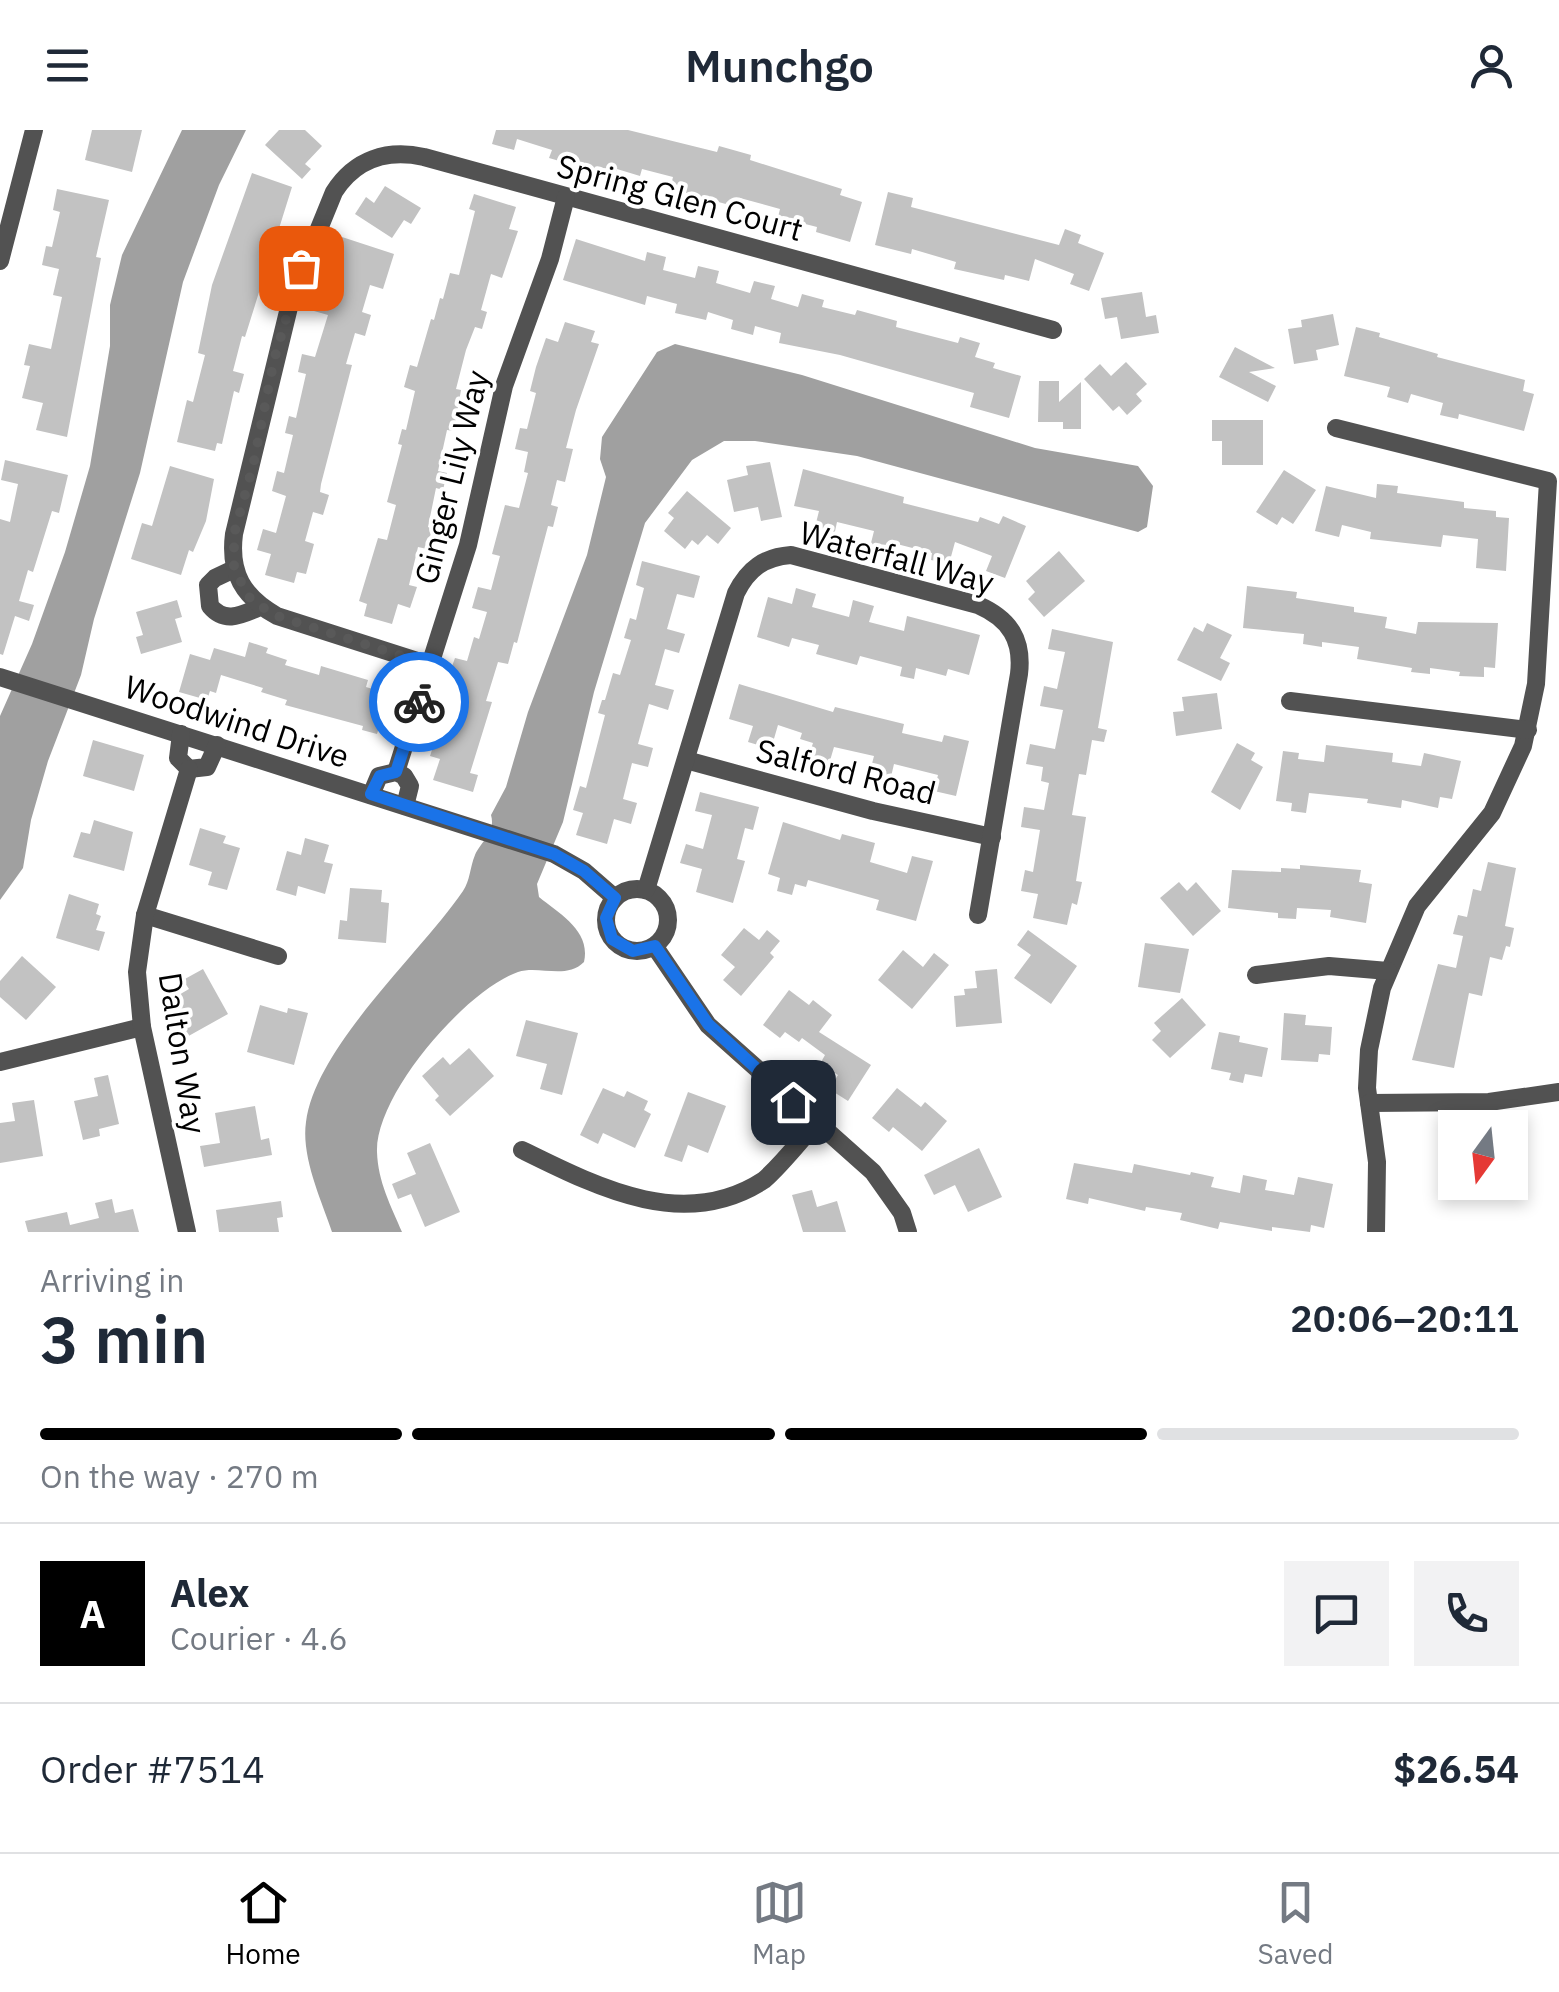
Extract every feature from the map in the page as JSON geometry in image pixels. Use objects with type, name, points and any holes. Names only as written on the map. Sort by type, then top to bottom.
[{"type":"street","points":[[0,260],[34,130]]},
{"type":"street","name":"Spring Glen Court","points":[[430,665],[295,623],[260,607],[229,618],[210,606],[208,585],[234,569],[234,534],[285,318],[313,238],[343,178],[366,160],[410,154],[1053,330]]},
{"type":"street","name":"Ginger Lily Way","points":[[396,772],[468,545],[504,386],[550,259],[566,197]]},
{"type":"street","points":[[1336,428],[1548,480],[1536,684],[1518,762],[1492,813],[1424,896],[1406,928],[1388,971],[1369,1050],[1368,1103],[1377,1162],[1376,1232]]},
{"type":"street","name":"Waterfall Way","points":[[646,890],[742,582],[766,560],[790,555],[978,605],[1012,628],[1020,651],[1020,674],[978,915]]},
{"type":"street","points":[[234,569],[243,589],[260,607]]},
{"type":"street","name":"Woodwind Drive","points":[[4,679],[554,854],[584,871],[615,898]]},
{"type":"street","points":[[1290,701],[1528,730]]},
{"type":"street","points":[[181,734],[178,758],[190,769],[207,767],[218,746]]},
{"type":"street","name":"Salford Road","points":[[686,760],[873,811],[992,836]]},
{"type":"street","name":"Dalton Way","points":[[187,1232],[142,1027],[137,972],[145,915],[190,769]]},
{"type":"street","points":[[371,794],[380,776],[396,772],[410,786],[406,806]]},
{"type":"street","points":[[633,889],[646,890],[664,902],[669,918],[663,939],[655,946],[633,951],[612,939],[606,918],[615,898],[633,889]]},
{"type":"street","points":[[145,915],[278,956]]},
{"type":"street","points":[[655,946],[708,1024],[884,1186],[902,1213],[908,1232]]},
{"type":"street","points":[[1256,975],[1328,966],[1388,971]]},
{"type":"street","points":[[0,1062],[142,1027]]},
{"type":"street","points":[[1368,1103],[1462,1104],[1559,1092]]},
{"type":"street","points":[[522,1150],[641,1206],[685,1212],[727,1203],[746,1193],[778,1166],[816,1122]]},
{"type":"shaded area","points":[[182,130],[246,130],[219,185],[183,282],[140,473],[94,619],[81,675],[48,761],[31,820],[23,868],[0,900],[0,716],[32,644],[90,466],[110,346],[110,305],[122,255]]},
{"type":"shaded area","points":[[675,344],[802,375],[1035,448],[1138,466],[1153,486],[1147,527],[1138,532],[857,456],[755,441],[724,441],[692,460],[645,523],[594,692],[563,822],[537,884],[539,897],[578,932],[585,951],[584,962],[569,970],[518,972],[473,1000],[450,1022],[407,1075],[380,1129],[380,1174],[402,1232],[332,1232],[306,1149],[306,1122],[314,1093],[349,1032],[465,887],[475,855],[490,832],[491,815],[506,787],[528,712],[587,555],[606,477],[600,459],[602,437],[657,352]]},
{"type":"building","points":[[92,130],[142,130],[132,172],[85,160]]},
{"type":"building","points":[[279,130],[305,130],[322,146],[305,164],[311,169],[302,179],[265,145]]},
{"type":"building","points":[[496,130],[628,130],[717,152],[719,146],[842,189],[840,195],[862,202],[850,242],[816,232],[817,227],[778,217],[780,209],[740,198],[737,207],[670,189],[673,177],[642,169],[640,176],[617,169],[615,177],[549,158],[552,150],[517,139],[514,150],[492,144]]},
{"type":"building","points":[[252,173],[292,187],[245,337],[242,336],[233,371],[244,374],[239,393],[234,391],[222,444],[217,443],[215,451],[177,442],[187,400],[193,402],[205,355],[198,353],[212,285]]},
{"type":"building","points":[[385,186],[421,208],[411,224],[404,220],[392,238],[355,214],[366,197],[374,203]]},
{"type":"building","points":[[57,189],[109,200],[67,437],[36,430],[43,403],[22,398],[30,366],[24,365],[29,344],[51,349],[62,297],[53,295],[59,269],[42,265],[46,246],[52,247],[60,212],[53,210]]},
{"type":"building","points":[[888,192],[913,198],[911,207],[1059,245],[1065,229],[1081,235],[1078,243],[1104,253],[1089,291],[1070,284],[1074,274],[1035,259],[1029,281],[954,269],[956,262],[912,249],[911,254],[875,245]]},
{"type":"building","points":[[474,194],[516,207],[509,229],[518,231],[502,278],[491,274],[481,310],[487,312],[482,329],[475,327],[466,350],[456,389],[461,390],[454,431],[447,430],[438,471],[447,473],[443,490],[436,488],[427,549],[418,547],[409,585],[417,587],[410,608],[398,604],[392,624],[364,616],[367,604],[359,601],[378,538],[387,540],[396,505],[387,502],[402,445],[398,444],[402,429],[406,430],[415,391],[404,387],[410,365],[417,367],[450,273],[459,275],[475,211],[469,209]]},
{"type":"building","points":[[342,237],[394,254],[383,289],[370,285],[362,312],[371,315],[365,336],[355,333],[346,364],[352,365],[321,484],[320,492],[329,495],[323,515],[313,512],[305,541],[314,544],[306,574],[297,572],[294,583],[265,575],[271,554],[257,550],[263,529],[276,533],[286,496],[272,491],[277,471],[284,473],[293,435],[285,433],[289,416],[296,418],[306,374],[298,372],[302,354],[315,357],[328,315],[314,311]]},
{"type":"building","points":[[576,239],[645,261],[647,252],[666,257],[663,270],[695,278],[698,266],[719,271],[716,283],[750,293],[754,281],[775,286],[771,299],[798,307],[802,294],[824,300],[822,307],[855,315],[857,310],[897,321],[896,327],[958,343],[960,337],[980,343],[975,357],[995,363],[993,368],[1021,376],[1009,418],[970,407],[974,393],[840,355],[779,343],[781,333],[755,326],[753,335],[731,329],[733,320],[708,312],[706,320],[675,313],[677,304],[647,296],[645,305],[563,280]]},
{"type":"building","points":[[1142,292],[1146,317],[1156,315],[1159,333],[1121,339],[1117,317],[1105,319],[1101,298]]},
{"type":"building","points":[[1333,314],[1339,345],[1316,350],[1318,360],[1294,364],[1288,329],[1302,327],[1301,320]]},
{"type":"building","points":[[565,322],[595,331],[591,342],[599,344],[576,410],[566,448],[573,449],[565,482],[557,480],[551,505],[558,507],[553,527],[548,526],[517,643],[514,642],[508,664],[498,662],[486,701],[492,702],[470,773],[478,775],[473,792],[433,780],[440,759],[430,756],[446,707],[438,705],[455,658],[467,661],[474,637],[479,639],[487,612],[472,608],[478,587],[491,590],[500,556],[492,554],[505,505],[519,508],[528,473],[524,472],[528,452],[515,449],[520,428],[527,429],[536,393],[530,391],[536,367],[546,338],[558,342]]},
{"type":"building","points":[[1356,327],[1438,354],[1437,357],[1525,380],[1523,391],[1534,394],[1524,431],[1459,414],[1458,419],[1440,415],[1443,403],[1411,394],[1408,403],[1387,397],[1390,387],[1344,376]]},
{"type":"building","points":[[1235,347],[1275,368],[1249,372],[1276,386],[1268,402],[1219,377]]},
{"type":"building","points":[[1126,362],[1147,384],[1136,394],[1142,401],[1127,415],[1119,406],[1113,411],[1084,379],[1100,364],[1111,376]]},
{"type":"building","points":[[1039,381],[1059,381],[1059,402],[1081,382],[1081,429],[1063,429],[1063,422],[1038,422]]},
{"type":"building","points":[[1212,420],[1263,420],[1263,465],[1222,465],[1222,441],[1212,441]]},
{"type":"building","points":[[5,460],[68,475],[59,513],[52,511],[33,572],[28,570],[19,601],[34,605],[29,621],[15,616],[3,655],[0,519],[10,522],[18,484],[1,480]]},
{"type":"building","points":[[770,462],[782,517],[761,521],[758,507],[734,512],[727,480],[748,475],[746,466]]},
{"type":"building","points":[[170,466],[214,479],[206,521],[193,552],[189,550],[181,575],[131,559],[142,523],[152,526]]},
{"type":"building","points":[[803,469],[904,497],[903,503],[978,522],[980,517],[999,524],[1003,516],[1026,526],[1005,578],[986,571],[992,556],[955,542],[949,564],[931,560],[932,553],[893,543],[891,552],[870,547],[874,531],[837,522],[834,536],[814,531],[819,511],[794,506]]},
{"type":"building","points":[[1284,470],[1316,490],[1293,524],[1282,517],[1277,525],[1256,512]]},
{"type":"building","points":[[1377,484],[1398,486],[1397,493],[1464,502],[1464,508],[1496,511],[1496,517],[1509,518],[1506,571],[1476,568],[1478,539],[1443,535],[1441,547],[1370,539],[1371,532],[1342,525],[1339,537],[1315,531],[1326,486],[1376,498]]},
{"type":"building","points":[[687,491],[731,528],[718,544],[707,535],[698,545],[692,540],[685,549],[664,531],[674,518],[668,513]]},
{"type":"building","points":[[1059,551],[1085,581],[1044,617],[1028,599],[1035,592],[1026,581]]},
{"type":"building","points":[[642,561],[700,576],[694,598],[677,594],[667,629],[685,634],[679,653],[665,649],[655,685],[674,690],[668,710],[649,704],[638,744],[653,748],[648,767],[632,763],[623,799],[637,803],[631,824],[614,819],[607,844],[576,835],[583,813],[573,810],[580,786],[586,788],[605,715],[598,713],[602,700],[613,673],[620,675],[631,640],[624,638],[630,618],[636,620],[644,588],[636,585]]},
{"type":"building","points":[[1247,586],[1297,592],[1296,598],[1354,607],[1354,612],[1387,617],[1385,628],[1416,634],[1418,622],[1498,623],[1495,668],[1484,667],[1484,677],[1459,676],[1460,672],[1430,668],[1430,674],[1411,672],[1412,668],[1357,659],[1359,647],[1322,642],[1322,647],[1303,644],[1304,634],[1243,628]]},
{"type":"building","points":[[796,588],[816,594],[812,607],[849,617],[853,600],[874,606],[869,622],[904,631],[907,616],[980,635],[969,675],[948,669],[946,676],[916,668],[914,679],[900,676],[902,667],[860,656],[857,665],[816,654],[819,645],[792,638],[789,647],[757,637],[768,597],[792,604]]},
{"type":"building","points":[[177,600],[182,617],[175,619],[182,642],[141,654],[136,637],[143,635],[136,612]]},
{"type":"building","points":[[1207,623],[1232,635],[1220,658],[1230,663],[1221,681],[1177,660],[1194,627],[1203,632]]},
{"type":"building","points":[[1052,629],[1113,642],[1098,728],[1107,730],[1104,742],[1092,740],[1086,775],[1079,774],[1072,815],[1086,817],[1076,881],[1082,882],[1067,925],[1033,918],[1038,894],[1021,891],[1025,870],[1033,872],[1040,830],[1021,827],[1024,807],[1044,810],[1049,783],[1041,781],[1043,767],[1026,764],[1030,744],[1055,749],[1063,710],[1040,706],[1044,686],[1057,689],[1065,652],[1048,649]]},
{"type":"building","points":[[249,642],[287,660],[285,665],[319,675],[321,666],[368,680],[366,687],[389,694],[377,734],[362,730],[363,726],[285,705],[287,700],[261,692],[263,688],[221,675],[216,693],[210,691],[207,700],[179,692],[190,654],[210,660],[214,648],[245,657]]},
{"type":"building","points":[[739,684],[833,712],[835,707],[904,724],[902,733],[942,742],[944,735],[969,741],[956,796],[934,791],[938,775],[894,764],[890,781],[869,775],[874,756],[834,747],[829,764],[808,758],[813,743],[800,739],[802,733],[778,725],[771,749],[748,742],[753,726],[729,719]]},
{"type":"building","points":[[1217,693],[1222,729],[1176,736],[1173,712],[1184,711],[1182,697]]},
{"type":"building","points":[[93,740],[144,755],[134,791],[83,776]]},
{"type":"building","points":[[1237,743],[1255,753],[1251,760],[1263,767],[1240,810],[1211,792]]},
{"type":"building","points":[[1326,745],[1393,753],[1392,762],[1421,766],[1424,753],[1461,761],[1452,799],[1440,797],[1438,808],[1402,800],[1401,808],[1367,803],[1368,799],[1309,793],[1306,813],[1291,811],[1292,803],[1276,801],[1283,751],[1299,753],[1298,759],[1324,762]]},
{"type":"building","points":[[700,792],[759,807],[753,830],[745,828],[737,859],[745,861],[733,903],[696,892],[702,869],[680,863],[686,844],[703,849],[712,815],[695,811]]},
{"type":"building","points":[[94,820],[133,832],[124,871],[73,857],[81,832],[90,834]]},
{"type":"building","points":[[783,822],[840,840],[842,834],[875,843],[870,862],[907,873],[912,856],[933,861],[916,921],[876,910],[879,900],[808,880],[806,887],[795,884],[792,895],[777,891],[780,878],[768,874]]},
{"type":"building","points":[[200,828],[226,836],[223,843],[240,848],[227,890],[208,885],[212,872],[189,865]]},
{"type":"building","points":[[305,838],[329,845],[324,862],[333,864],[325,894],[298,886],[296,896],[276,890],[287,851],[301,855]]},
{"type":"building","points":[[1488,862],[1516,868],[1505,926],[1514,928],[1510,947],[1506,946],[1502,960],[1490,957],[1482,996],[1469,993],[1454,1068],[1412,1060],[1438,964],[1456,968],[1463,936],[1453,934],[1458,915],[1467,917],[1473,889],[1481,891]]},
{"type":"building","points":[[1300,865],[1361,870],[1359,882],[1372,884],[1366,923],[1330,917],[1331,910],[1297,908],[1296,919],[1278,918],[1278,913],[1228,908],[1232,870],[1281,872],[1281,868],[1300,869]]},
{"type":"building","points":[[1179,882],[1187,891],[1196,882],[1221,911],[1193,936],[1160,898]]},
{"type":"building","points":[[350,888],[382,890],[381,902],[389,903],[386,943],[338,939],[340,920],[347,921]]},
{"type":"building","points":[[69,894],[99,904],[96,914],[101,916],[96,930],[105,932],[99,951],[56,938]]},
{"type":"building","points":[[744,928],[759,940],[767,930],[780,941],[770,953],[774,957],[741,996],[723,980],[735,967],[721,955]]},
{"type":"building","points":[[1028,930],[1077,966],[1051,1004],[1014,978],[1031,955],[1017,945]]},
{"type":"building","points":[[1145,943],[1189,949],[1180,993],[1138,987]]},
{"type":"building","points":[[903,950],[923,967],[934,953],[949,965],[912,1009],[878,980]]},
{"type":"building","points":[[22,956],[56,987],[26,1020],[0,997],[0,981]]},
{"type":"building","points":[[203,969],[228,1014],[185,1038],[165,1003],[189,989],[183,980]]},
{"type":"building","points":[[997,969],[1002,1023],[956,1027],[954,996],[965,995],[964,989],[977,988],[975,971]]},
{"type":"building","points":[[789,990],[809,1005],[813,1000],[832,1015],[819,1032],[871,1065],[848,1101],[829,1089],[838,1075],[820,1064],[825,1055],[802,1038],[799,1042],[785,1032],[780,1038],[763,1025]]},
{"type":"building","points":[[1182,998],[1206,1025],[1170,1058],[1152,1040],[1161,1031],[1154,1023]]},
{"type":"building","points":[[260,1005],[287,1013],[288,1008],[308,1013],[294,1065],[247,1052]]},
{"type":"building","points":[[1284,1013],[1306,1015],[1305,1025],[1332,1027],[1330,1055],[1319,1054],[1318,1062],[1281,1060]]},
{"type":"building","points":[[526,1020],[578,1033],[562,1095],[540,1089],[547,1064],[516,1056]]},
{"type":"building","points":[[1219,1032],[1240,1036],[1239,1042],[1268,1048],[1262,1077],[1245,1074],[1243,1083],[1229,1080],[1231,1073],[1211,1069]]},
{"type":"building","points":[[469,1048],[494,1076],[450,1116],[435,1100],[439,1096],[422,1076],[443,1057],[450,1065]]},
{"type":"building","points":[[108,1075],[119,1124],[99,1129],[100,1136],[83,1140],[74,1101],[98,1096],[94,1078]]},
{"type":"building","points":[[603,1088],[624,1097],[627,1091],[648,1101],[644,1110],[651,1114],[635,1148],[603,1133],[598,1144],[580,1135]]},
{"type":"building","points":[[897,1088],[921,1107],[925,1102],[947,1121],[922,1151],[893,1127],[889,1132],[872,1118]]},
{"type":"building","points":[[688,1092],[726,1106],[708,1153],[688,1145],[682,1162],[664,1156]]},
{"type":"building","points":[[34,1100],[43,1156],[0,1163],[0,1123],[15,1121],[12,1103]]},
{"type":"building","points":[[255,1106],[261,1140],[269,1138],[272,1155],[204,1167],[200,1146],[220,1143],[215,1113]]},
{"type":"building","points":[[430,1143],[460,1212],[425,1227],[411,1194],[398,1199],[392,1184],[416,1174],[407,1153]]},
{"type":"building","points":[[979,1148],[1002,1197],[968,1212],[955,1185],[934,1195],[924,1175]]},
{"type":"building","points":[[1074,1163],[1132,1173],[1134,1164],[1190,1175],[1191,1172],[1214,1177],[1211,1187],[1240,1193],[1243,1175],[1267,1180],[1265,1190],[1294,1195],[1298,1177],[1333,1184],[1324,1228],[1311,1225],[1310,1232],[1272,1227],[1272,1231],[1220,1222],[1218,1229],[1180,1220],[1182,1213],[1146,1207],[1145,1211],[1089,1198],[1088,1204],[1066,1199]]},
{"type":"building","points":[[812,1190],[817,1207],[837,1201],[846,1232],[803,1232],[792,1195]]},
{"type":"building","points":[[112,1199],[115,1213],[133,1209],[139,1232],[28,1232],[25,1221],[67,1212],[70,1225],[99,1218],[95,1203]]},
{"type":"building","points":[[281,1201],[283,1217],[277,1218],[279,1232],[219,1232],[216,1210]]},
{"type":"way so far","points":[[301,268],[274,360],[253,466],[234,534],[234,569],[251,600],[277,616],[430,665],[419,702]]},
{"type":"route","points":[[419,702],[396,772],[384,772],[371,794],[554,854],[584,871],[615,898],[606,918],[612,939],[633,951],[655,946],[708,1024],[793,1102]]}]
